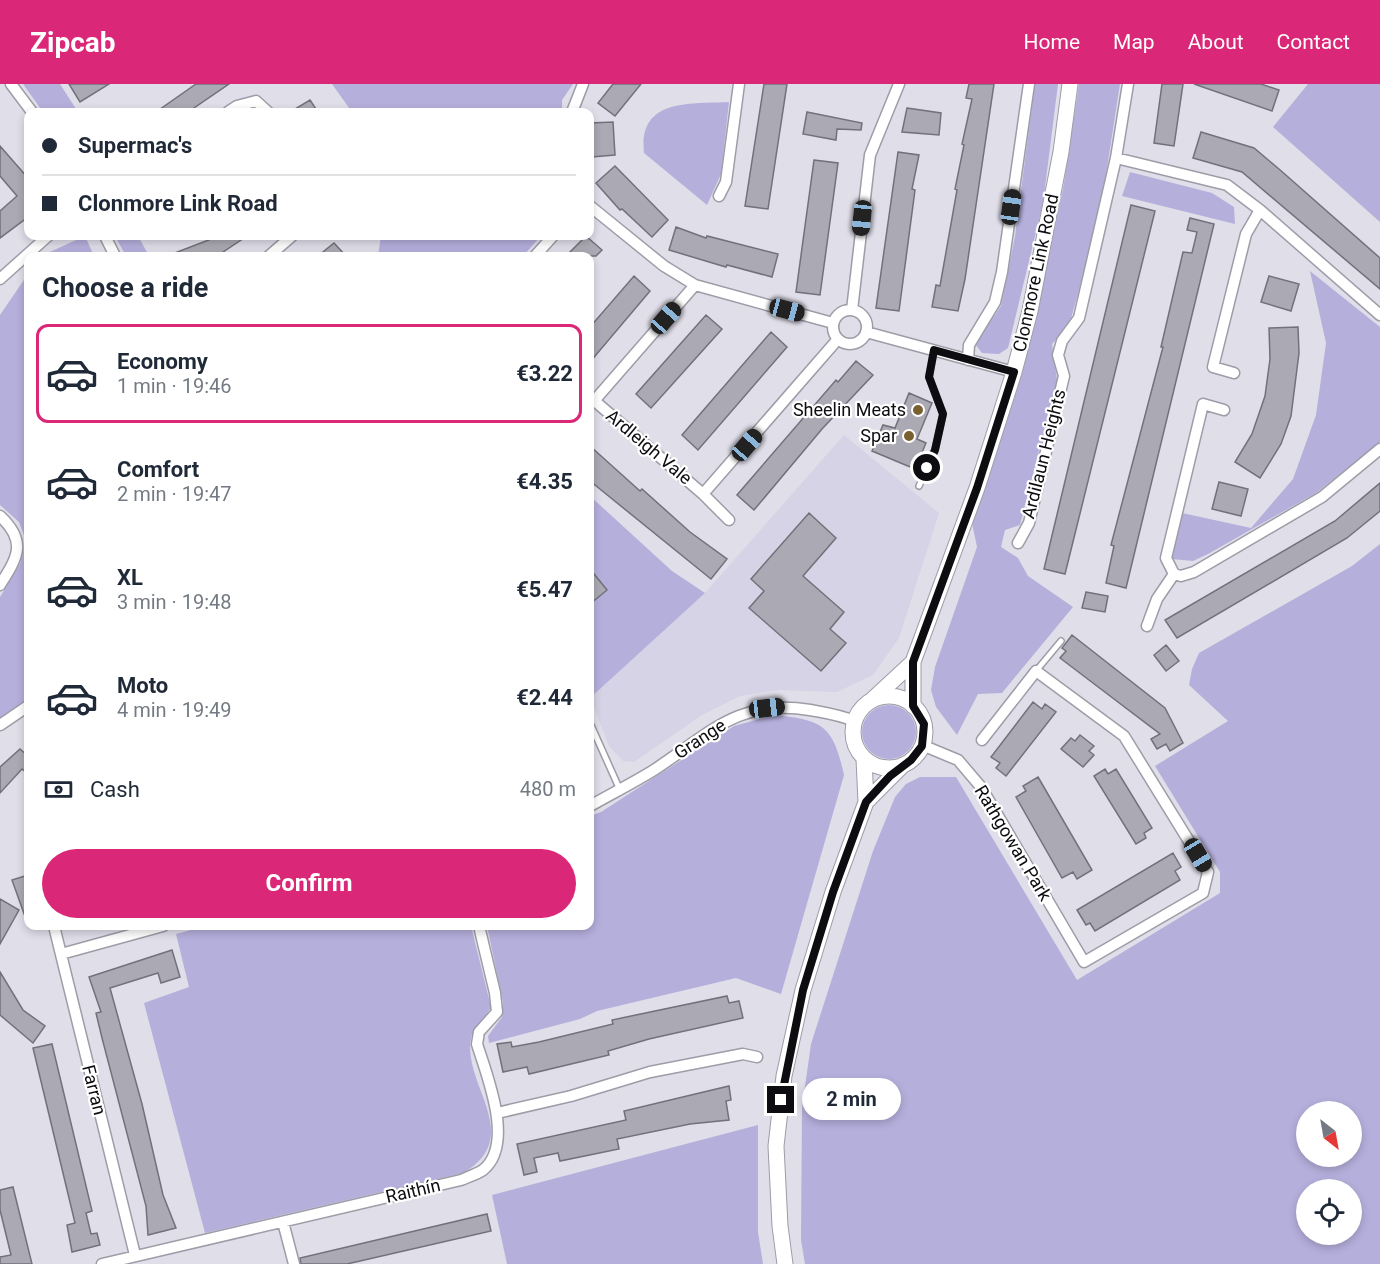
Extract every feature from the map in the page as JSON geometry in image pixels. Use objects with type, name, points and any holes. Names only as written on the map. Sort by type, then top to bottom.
[{"type":"main road","name":"Clonmore Link Road","points":[[913,706],[913,662],[977,488],[1014,372],[1030,311],[1061,152],[1070,84]]},
{"type":"main road","name":"Clonmore Link Road","points":[[873,699],[913,662]]},
{"type":"main road","points":[[785,1264],[780,1226],[776,1146],[784,1076],[806,979],[833,892],[866,802],[864,759],[854,741],[854,721],[865,705],[873,699],[894,697],[913,706],[924,724],[922,746],[911,760],[903,765],[866,802]]},
{"type":"main road","points":[[864,759],[883,767],[903,765]]},
{"type":"street","points":[[12,84],[29,108]]},
{"type":"street","points":[[574,108],[583,84]]},
{"type":"street","points":[[719,196],[726,182],[739,84]]},
{"type":"street","points":[[852,310],[870,155],[899,84]]},
{"type":"street","points":[[968,360],[969,345],[995,302],[1002,272],[1029,84]]},
{"type":"street","name":"Ardilaun Heights","points":[[1018,543],[1029,523],[1064,375],[1058,355],[1062,341],[1079,318],[1116,158],[1128,84]]},
{"type":"street","points":[[234,108],[256,101],[264,108]]},
{"type":"street","points":[[1116,158],[1227,185],[1260,210],[1380,315]]},
{"type":"street","points":[[594,209],[664,266],[695,285],[834,322]]},
{"type":"street","points":[[1234,373],[1213,368],[1246,234],[1260,210]]},
{"type":"street","points":[[30,252],[44,240]]},
{"type":"street","points":[[277,252],[288,240]]},
{"type":"street","points":[[539,252],[549,240]]},
{"type":"street","points":[[0,279],[24,258]]},
{"type":"street","name":"Ardleigh Vale","points":[[594,397],[695,285]]},
{"type":"street","points":[[852,310],[864,317],[866,332],[854,343],[838,339],[834,331],[834,322],[842,312],[852,310]]},
{"type":"street","points":[[866,332],[1014,372]]},
{"type":"street","name":"Ardleigh Vale","points":[[704,494],[838,339]]},
{"type":"street","name":"Ardleigh Vale","points":[[594,401],[704,494],[729,520]]},
{"type":"street","points":[[1224,410],[1203,404],[1166,558],[1174,574],[1181,576],[1194,572],[1322,497],[1380,449]]},
{"type":"street","points":[[0,516],[15,533],[17,546],[15,562],[0,585]]},
{"type":"street","points":[[1147,626],[1157,599],[1174,574]]},
{"type":"street","points":[[982,740],[1036,671]]},
{"type":"street","name":"Rathgowan Park","points":[[922,746],[958,760],[981,787],[1084,962],[1203,893],[1208,872],[1124,736],[1036,671]]},
{"type":"street","name":"Grange","points":[[594,804],[653,771],[714,727],[749,710],[785,706],[840,715],[854,721]]},
{"type":"street","points":[[0,725],[24,709]]},
{"type":"street","name":"Farran","points":[[55,930],[135,1256]]},
{"type":"street","points":[[61,954],[148,930]]},
{"type":"street","name":"Raithín","points":[[102,1264],[461,1180],[483,1170],[498,1146],[497,1113],[477,1044],[479,1032],[497,1012],[495,993],[480,930]]},
{"type":"street","points":[[497,1113],[571,1096],[650,1072],[743,1054],[757,1057]]},
{"type":"street","points":[[283,1222],[294,1264]]},
{"type":"lane","points":[[919,486],[935,450],[943,414],[929,377],[934,350]]},
{"type":"lane","points":[[1036,671],[1061,641]]},
{"type":"lane","points":[[594,732],[620,790]]},
{"type":"shaded area","points":[[23,84],[60,84],[75,108],[40,108]]},
{"type":"shaded area","points":[[332,84],[573,84],[562,100],[562,108],[349,108]]},
{"type":"shaded area","points":[[1035,84],[1058,84],[1043,203],[1008,348],[999,354],[982,353],[975,344],[1001,306],[1015,236]]},
{"type":"shaded area","points":[[1079,84],[1120,84],[1100,213],[1069,326],[1052,344],[1057,380],[1020,525],[1005,530],[1001,547],[1018,558],[1028,576],[1073,607],[1002,693],[978,694],[957,735],[936,707],[931,690],[935,667],[977,547],[972,523],[1021,377],[1063,189]]},
{"type":"shaded area","points":[[1308,84],[1380,84],[1380,222],[1273,127]]},
{"type":"shaded area","points":[[729,102],[721,174],[707,205],[644,153],[644,135],[649,122],[658,113],[670,108],[698,103]]},
{"type":"shaded area","points":[[1130,172],[1212,193],[1234,207],[1235,224],[1122,196]]},
{"type":"shaded area","points":[[76,240],[87,240],[92,252],[50,252]]},
{"type":"shaded area","points":[[117,240],[140,240],[147,252],[124,252]]},
{"type":"shaded area","points":[[380,240],[537,240],[527,252],[379,252]]},
{"type":"shaded area","points":[[1310,271],[1380,327],[1380,442],[1316,493],[1208,554],[1193,561],[1172,559],[1182,513],[1251,528],[1293,479],[1316,415],[1326,343]]},
{"type":"shaded area","points":[[24,280],[24,536],[19,522],[0,505],[0,315]]},
{"type":"shaded area","points":[[844,435],[939,513],[899,638],[873,675],[837,692],[779,690],[740,696],[702,715],[634,762],[623,761],[609,746],[594,707],[594,693],[705,593]]},
{"type":"shaded area","points":[[594,500],[672,571],[705,593],[594,694]]},
{"type":"shaded area","points":[[1380,544],[1380,1264],[805,1264],[801,1240],[802,1108],[811,1044],[873,851],[895,797],[906,784],[920,777],[956,777],[1077,980],[1220,893],[1220,872],[1155,766],[1228,721],[1189,685],[1192,669],[1199,653],[1352,566]]},
{"type":"shaded area","points":[[24,549],[24,702],[0,719],[0,597],[20,564]]},
{"type":"shaded area","points":[[889,705],[908,713],[916,732],[908,751],[889,759],[870,751],[862,732],[870,713]]},
{"type":"shaded area","points":[[774,715],[804,719],[815,723],[830,735],[840,758],[844,775],[781,994],[736,978],[597,1011],[580,1019],[489,1043],[488,1036],[502,1017],[503,1002],[488,930],[594,930],[594,815],[734,726]]},
{"type":"shaded area","points":[[191,930],[472,930],[491,1007],[474,1030],[471,1038],[471,1056],[475,1074],[491,1126],[490,1143],[481,1159],[463,1173],[205,1233],[144,1003],[189,987],[176,934]]},
{"type":"shaded area","points":[[758,1125],[758,1232],[763,1264],[507,1264],[492,1195]]},
{"type":"building","points":[[69,84],[109,84],[80,102]]},
{"type":"building","points":[[196,84],[229,84],[194,108],[162,108]]},
{"type":"building","points":[[613,84],[641,84],[615,116],[598,103]]},
{"type":"building","points":[[764,84],[787,84],[768,209],[745,206]]},
{"type":"building","points":[[969,84],[994,84],[965,279],[958,311],[932,307],[936,285],[940,286],[957,190],[955,189],[964,145],[962,144],[972,99],[966,98]]},
{"type":"building","points":[[1162,84],[1183,84],[1174,146],[1154,143]]},
{"type":"building","points":[[1194,84],[1261,84],[1279,90],[1272,111]]},
{"type":"building","points":[[310,100],[315,108],[297,108]]},
{"type":"building","points":[[907,108],[941,113],[939,135],[902,132]]},
{"type":"building","points":[[807,112],[862,123],[861,130],[837,129],[836,140],[803,134]]},
{"type":"building","points":[[613,122],[615,155],[594,157],[594,123]]},
{"type":"building","points":[[1201,132],[1254,148],[1279,169],[1380,258],[1380,289],[1242,172],[1193,158]]},
{"type":"building","points":[[0,146],[24,173],[24,220],[0,238],[0,211],[17,196],[0,176]]},
{"type":"building","points":[[898,152],[919,155],[912,189],[915,190],[899,311],[876,308]]},
{"type":"building","points":[[814,160],[838,163],[820,295],[796,292]]},
{"type":"building","points":[[615,166],[668,220],[652,237],[622,209],[620,210],[596,183]]},
{"type":"building","points":[[1131,205],[1155,211],[1065,574],[1044,569]]},
{"type":"building","points":[[1190,218],[1214,224],[1126,588],[1106,583],[1114,546],[1111,545],[1163,347],[1161,347],[1183,252],[1192,253],[1197,232],[1187,230]]},
{"type":"building","points":[[676,227],[706,238],[707,236],[778,254],[772,277],[727,265],[726,267],[669,250]]},
{"type":"building","points":[[209,240],[241,240],[223,252],[177,252]]},
{"type":"building","points":[[582,240],[591,240],[602,250],[596,256],[594,252],[570,252]]},
{"type":"building","points":[[334,243],[342,252],[323,252]]},
{"type":"building","points":[[634,276],[650,291],[594,357],[594,322]]},
{"type":"building","points":[[1269,276],[1299,284],[1291,311],[1261,302]]},
{"type":"building","points":[[706,315],[722,329],[651,408],[636,394]]},
{"type":"building","points":[[1298,327],[1299,353],[1291,416],[1281,444],[1260,478],[1235,462],[1252,434],[1265,396],[1270,359],[1269,328]]},
{"type":"building","points":[[771,332],[787,347],[698,450],[682,435]]},
{"type":"building","points":[[856,361],[873,375],[822,429],[754,510],[737,495],[836,380],[838,382]]},
{"type":"building","points":[[909,393],[932,403],[917,439],[926,443],[915,469],[872,451],[883,425],[895,428]]},
{"type":"building","points":[[594,450],[640,491],[642,489],[690,532],[727,559],[711,579],[594,484]]},
{"type":"building","points":[[1219,482],[1248,489],[1241,516],[1212,509]]},
{"type":"building","points":[[1380,483],[1380,511],[1347,538],[1177,638],[1165,620],[1335,521]]},
{"type":"building","points":[[809,513],[836,538],[803,576],[844,612],[830,629],[846,643],[821,671],[749,608],[764,591],[751,579]]},
{"type":"building","points":[[594,574],[607,590],[594,601]]},
{"type":"building","points":[[1086,592],[1108,596],[1105,612],[1082,608]]},
{"type":"building","points":[[1072,635],[1165,708],[1183,743],[1170,751],[1166,744],[1157,749],[1151,739],[1160,734],[1060,658],[1066,651],[1062,648]]},
{"type":"building","points":[[1166,645],[1179,661],[1166,671],[1154,655]]},
{"type":"building","points":[[1033,702],[1042,709],[1045,704],[1056,712],[1006,776],[996,768],[1000,763],[991,757]]},
{"type":"building","points":[[1080,735],[1094,746],[1089,751],[1094,755],[1083,767],[1061,749],[1071,738],[1075,741]]},
{"type":"building","points":[[20,749],[24,752],[24,771],[22,769],[0,793],[0,767]]},
{"type":"building","points":[[1105,769],[1108,774],[1116,769],[1152,828],[1144,833],[1146,838],[1136,844],[1094,776]]},
{"type":"building","points":[[1038,777],[1092,870],[1077,879],[1073,872],[1062,878],[1016,797],[1026,791],[1023,786]]},
{"type":"building","points":[[1173,853],[1181,867],[1175,871],[1180,880],[1095,931],[1090,923],[1086,925],[1077,910]]},
{"type":"building","points":[[24,876],[24,914],[12,880]]},
{"type":"building","points":[[0,899],[19,910],[0,944]]},
{"type":"building","points":[[172,950],[180,977],[161,983],[158,973],[110,988],[142,1104],[163,1195],[176,1228],[148,1235],[146,1206],[96,1013],[101,1012],[89,977]]},
{"type":"building","points":[[0,972],[23,1010],[45,1026],[33,1043],[0,1015]]},
{"type":"building","points":[[727,996],[729,1003],[739,1001],[743,1018],[649,1039],[608,1051],[609,1055],[529,1074],[527,1067],[503,1072],[497,1044],[511,1042],[512,1047],[539,1042],[613,1024],[612,1020]]},
{"type":"building","points":[[52,1044],[92,1211],[86,1213],[91,1234],[97,1233],[100,1245],[72,1252],[67,1225],[75,1223],[33,1048]]},
{"type":"building","points":[[729,1086],[731,1100],[726,1101],[729,1120],[690,1124],[617,1139],[619,1149],[560,1161],[558,1153],[534,1158],[537,1172],[524,1175],[517,1144],[626,1120],[624,1111]]},
{"type":"building","points":[[13,1187],[32,1264],[0,1264],[0,1257],[11,1255],[0,1210],[0,1190]]},
{"type":"building","points":[[487,1214],[491,1231],[347,1264],[301,1264],[300,1258]]},
{"type":"place","name":"Sheelin Meats","points":[[918,410]]},
{"type":"place","name":"Spar","points":[[909,436]]},
{"type":"route","points":[[781,1100],[803,990],[833,892],[866,802],[890,776],[911,760],[922,746],[924,724],[920,714],[913,706],[913,662],[977,488],[1014,372],[934,350],[929,377],[943,414],[935,450],[927,468]]}]
